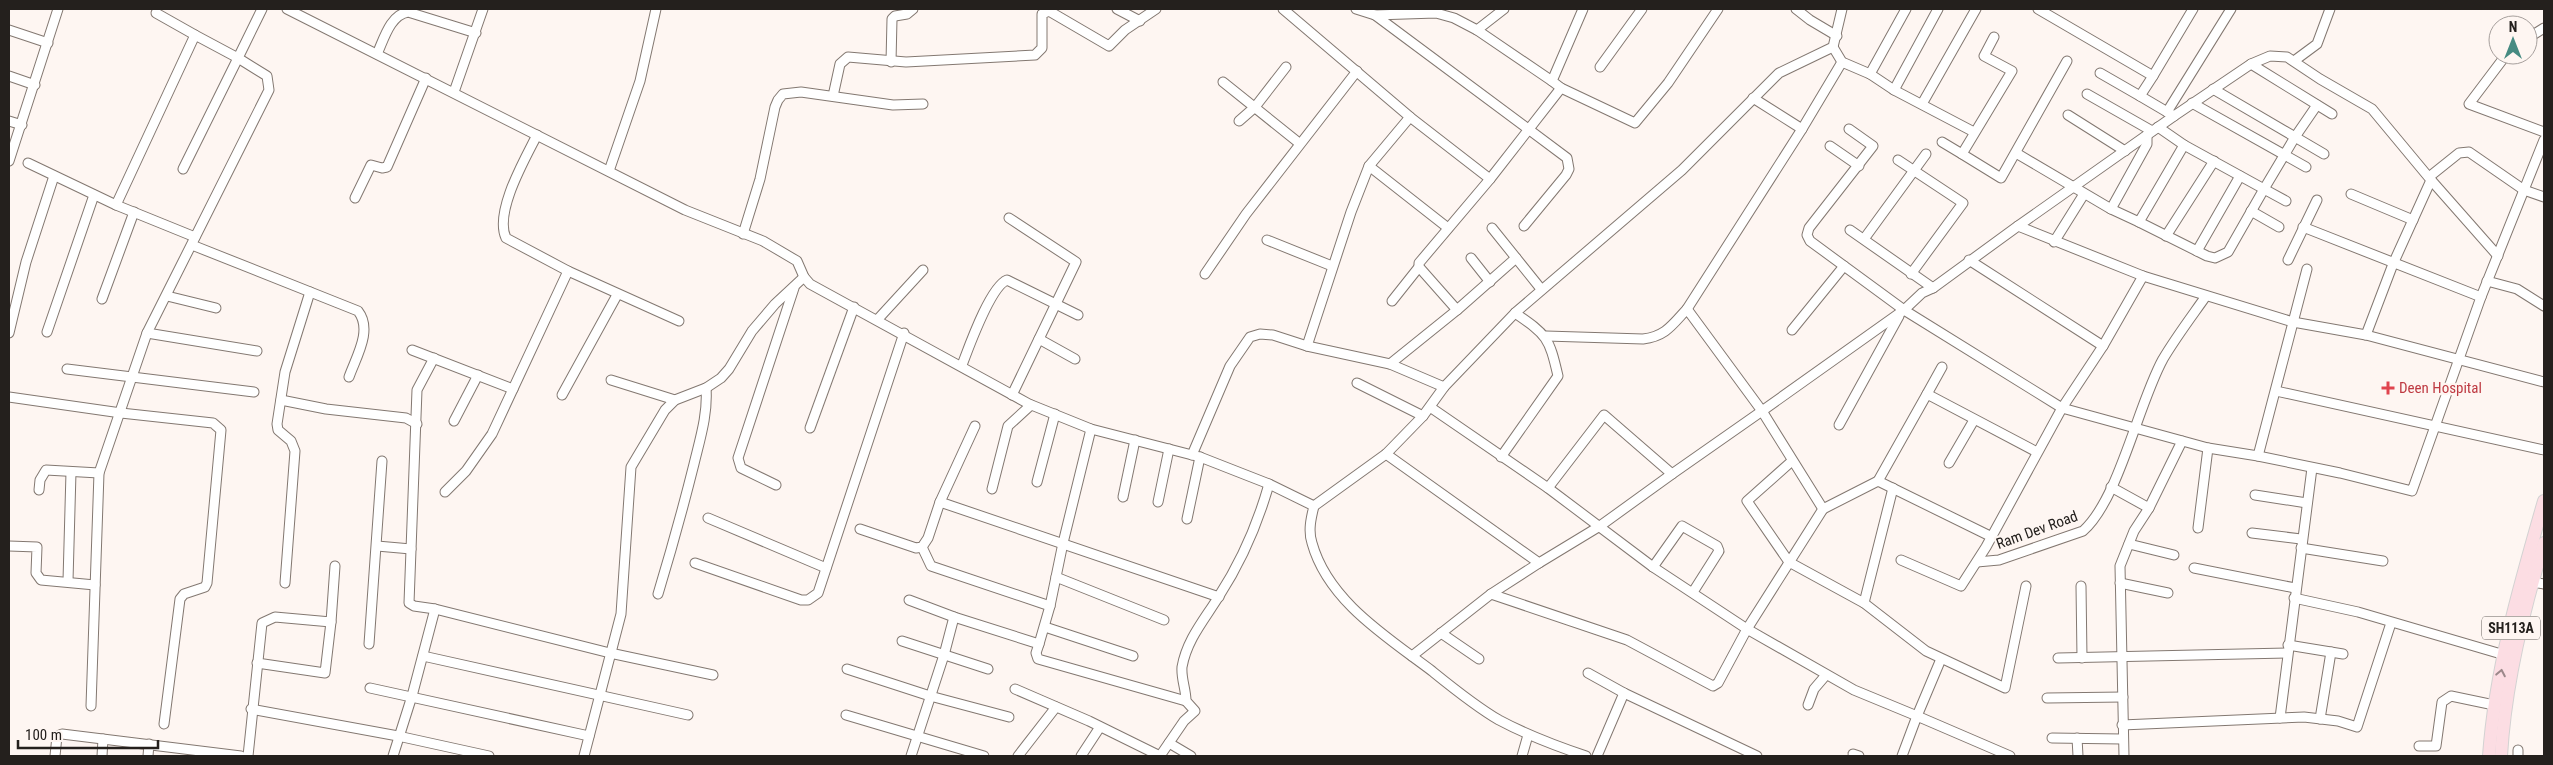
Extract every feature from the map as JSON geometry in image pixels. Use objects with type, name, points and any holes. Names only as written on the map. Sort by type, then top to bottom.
[{"type":"main road","name":"SH113A","points":[[2501,756],[2510,656],[2526,563],[2544,502]]},
{"type":"main road","name":"SH113A","points":[[2489,756],[2494,704],[2510,656],[2539,583],[2544,543]]},
{"type":"street","points":[[9,161],[58,9]]},
{"type":"street","points":[[183,169],[262,9]]},
{"type":"street","points":[[454,92],[483,9]]},
{"type":"street","points":[[609,171],[640,81],[656,9]]},
{"type":"street","points":[[891,62],[892,19],[895,16],[908,14],[913,9]]},
{"type":"street","points":[[1117,9],[1140,21]]},
{"type":"street","points":[[833,96],[840,64],[848,57],[891,62],[1035,55],[1042,48],[1041,18],[1044,12],[1054,12],[1109,46],[1156,9]]},
{"type":"street","points":[[1283,9],[1410,117],[1490,179]]},
{"type":"street","points":[[1356,9],[1375,15],[1567,158],[1569,169],[1524,226]]},
{"type":"street","points":[[1477,30],[1504,9]]},
{"type":"street","points":[[1552,80],[1583,9]]},
{"type":"street","points":[[1600,67],[1642,9]]},
{"type":"street","points":[[1375,15],[1443,12],[1477,30],[1561,88],[1635,123],[1668,83],[1718,9]]},
{"type":"street","points":[[1796,9],[1837,36]]},
{"type":"street","points":[[1586,756],[1528,735],[1478,707],[1378,632],[1346,600],[1329,579],[1311,542],[1310,525],[1314,506],[1386,454],[1423,416],[1444,387],[1515,313],[1682,170],[1779,73],[1833,47],[1842,9]]},
{"type":"street","points":[[1870,74],[1906,9]]},
{"type":"street","points":[[1894,90],[1938,9]]},
{"type":"street","points":[[1922,104],[1976,9]]},
{"type":"street","points":[[2038,9],[2153,76]]},
{"type":"street","points":[[2140,96],[2193,9]]},
{"type":"street","points":[[1412,656],[1491,594],[1600,526],[1904,310],[1922,293],[1932,288],[2153,131],[2170,114],[2231,9]]},
{"type":"street","points":[[2294,61],[2317,44],[2330,9]]},
{"type":"street","points":[[291,10],[685,210],[763,241],[797,261],[804,277],[810,284],[878,319],[1031,405],[1091,429],[1196,456],[1270,484],[1314,506]]},
{"type":"street","points":[[377,54],[394,20],[403,13],[408,12],[476,33]]},
{"type":"street","points":[[91,706],[99,473],[147,333],[269,90],[267,76],[156,13]]},
{"type":"street","points":[[9,30],[48,43]]},
{"type":"street","points":[[116,205],[195,35]]},
{"type":"street","points":[[1962,154],[2012,71],[1984,56],[1994,37]]},
{"type":"street","points":[[1833,47],[1842,62],[1870,74],[1894,90],[1974,132]]},
{"type":"street","points":[[2170,114],[2192,103],[2251,64],[2270,56],[2287,56],[2320,80],[2372,109],[2498,256]]},
{"type":"street","points":[[1942,142],[2001,178],[2067,61]]},
{"type":"street","points":[[1546,336],[1643,339],[1658,337],[1666,332],[1687,309],[1802,129],[1842,62]]},
{"type":"street","points":[[2251,64],[2332,114]]},
{"type":"street","points":[[2498,65],[2469,104],[2544,132]]},
{"type":"street","points":[[1239,122],[1255,107],[1286,67]]},
{"type":"street","points":[[1206,274],[1246,214],[1299,143],[1357,71]]},
{"type":"street","points":[[2100,73],[2170,114]]},
{"type":"street","points":[[9,76],[35,84]]},
{"type":"street","points":[[355,198],[371,165],[382,168],[387,166],[426,78]]},
{"type":"street","points":[[1223,82],[1299,143]]},
{"type":"street","points":[[1392,301],[1420,267],[1419,263],[1490,179],[1561,88]]},
{"type":"street","points":[[2213,89],[2324,154]]},
{"type":"street","points":[[743,234],[760,179],[778,100],[783,94],[801,92],[893,105],[923,104]]},
{"type":"street","points":[[2087,94],[2286,201]]},
{"type":"street","points":[[1753,98],[1802,129]]},
{"type":"street","points":[[2192,103],[2306,168]]},
{"type":"street","points":[[2016,153],[2111,209],[2215,258],[2228,252],[2295,137],[2317,104]]},
{"type":"street","points":[[2068,115],[2125,151]]},
{"type":"street","points":[[1307,346],[1332,266],[1368,166],[1410,117]]},
{"type":"street","points":[[9,121],[22,125]]},
{"type":"street","points":[[1849,129],[1873,146],[1808,231],[1810,241],[1904,310],[2062,408],[2208,448],[2340,472],[2412,491],[2460,360],[2480,297],[2544,140]]},
{"type":"street","points":[[2111,209],[2153,131]]},
{"type":"street","points":[[536,135],[513,185],[506,210],[503,232],[506,238],[617,295],[679,321]]},
{"type":"street","points":[[2139,222],[2184,145]]},
{"type":"street","points":[[1830,146],[1859,166]]},
{"type":"street","points":[[2366,336],[2393,264],[2430,178],[2459,153],[2469,152],[2524,190],[2544,196]]},
{"type":"street","points":[[1864,239],[1926,154]]},
{"type":"street","points":[[1898,160],[1960,199],[1963,206],[1911,274]]},
{"type":"street","points":[[2166,236],[2214,161]]},
{"type":"street","points":[[28,164],[193,241],[358,311],[363,317],[365,331],[350,377]]},
{"type":"street","points":[[1368,166],[1448,228]]},
{"type":"street","points":[[9,333],[26,262],[54,176]]},
{"type":"street","points":[[2197,251],[2240,176]]},
{"type":"street","points":[[2054,242],[2084,194]]},
{"type":"street","points":[[2351,194],[2413,220]]},
{"type":"street","points":[[47,332],[94,195]]},
{"type":"street","points":[[2288,260],[2317,200]]},
{"type":"street","points":[[2251,211],[2279,227]]},
{"type":"street","points":[[102,299],[134,212]]},
{"type":"street","points":[[1009,218],[1076,262],[1012,394]]},
{"type":"street","points":[[2018,226],[2143,276],[2293,322],[2366,336],[2544,382]]},
{"type":"street","points":[[1492,228],[1542,289]]},
{"type":"street","points":[[2303,228],[2480,297]]},
{"type":"street","points":[[1850,230],[1932,288]]},
{"type":"street","points":[[1267,240],[1332,266]]},
{"type":"street","points":[[1471,258],[1490,282]]},
{"type":"street","points":[[1390,364],[1457,310],[1516,258]]},
{"type":"street","points":[[1969,260],[2103,346]]},
{"type":"street","points":[[1792,330],[1844,266]]},
{"type":"street","points":[[1420,267],[1457,310]]},
{"type":"street","points":[[2258,456],[2307,269]]},
{"type":"street","points":[[878,319],[923,270]]},
{"type":"street","points":[[445,492],[479,454],[492,434],[568,271]]},
{"type":"street","points":[[1901,560],[1961,586],[1992,537],[2062,408],[2103,346],[2143,276]]},
{"type":"street","points":[[584,756],[621,614],[631,467],[660,417],[675,400],[706,388],[721,378],[752,330],[804,277]]},
{"type":"street","points":[[962,365],[977,325],[1002,282],[1011,281],[1078,315]]},
{"type":"street","points":[[2487,281],[2517,289],[2544,306]]},
{"type":"street","points":[[776,485],[741,468],[738,458],[794,286]]},
{"type":"street","points":[[285,583],[295,450],[291,441],[278,430],[281,400],[289,360],[310,292]]},
{"type":"street","points":[[562,394],[617,295]]},
{"type":"street","points":[[167,296],[216,308]]},
{"type":"street","name":"Ram Dev Road","points":[[1977,562],[1999,560],[2083,531],[2093,522],[2111,487],[2133,428],[2163,359],[2206,296]]},
{"type":"street","points":[[810,428],[854,306]]},
{"type":"street","points":[[1687,309],[1762,412],[1823,509]]},
{"type":"street","points":[[1839,425],[1891,327],[1904,310]]},
{"type":"street","points":[[1501,457],[1558,376],[1552,348],[1546,336],[1515,313]]},
{"type":"street","points":[[147,333],[257,351]]},
{"type":"street","points":[[695,564],[801,600],[808,600],[818,593],[904,334]]},
{"type":"street","points":[[1187,519],[1196,456],[1230,366],[1250,337],[1260,334],[1273,335],[1307,346],[1390,364],[1444,387]]},
{"type":"street","points":[[1039,339],[1075,359]]},
{"type":"street","points":[[412,350],[513,388]]},
{"type":"street","points":[[434,358],[417,390],[409,602],[414,606],[435,609],[610,653],[713,675]]},
{"type":"street","points":[[1491,594],[1627,640],[1713,686],[1718,683],[1747,629],[1823,509],[1878,481],[1942,367]]},
{"type":"street","points":[[67,369],[254,392]]},
{"type":"street","points":[[454,421],[478,375]]},
{"type":"street","points":[[611,380],[675,400]]},
{"type":"street","points":[[1357,383],[1423,416]]},
{"type":"street","points":[[658,594],[682,515],[705,421],[708,404],[706,388]]},
{"type":"street","points":[[2276,391],[2544,450]]},
{"type":"street","points":[[1928,394],[2037,452]]},
{"type":"street","points":[[9,397],[121,413],[214,423],[221,430],[207,583],[200,590],[184,594],[180,600],[164,724]]},
{"type":"street","points":[[281,400],[326,409],[400,417],[417,424]]},
{"type":"street","points":[[992,489],[1008,426],[1031,405]]},
{"type":"street","points":[[1430,407],[1548,488],[1653,567],[1747,629],[1854,690],[2010,756]]},
{"type":"street","points":[[1036,482],[1055,414]]},
{"type":"street","points":[[1548,488],[1604,415],[1672,474]]},
{"type":"street","points":[[1949,463],[1974,420]]},
{"type":"street","points":[[860,529],[916,548],[922,547],[928,538],[940,502],[975,426]]},
{"type":"street","points":[[1015,689],[1160,756],[1184,720],[1196,711],[1186,701],[1038,659],[1036,653],[1045,627],[1091,429]]},
{"type":"street","points":[[1123,497],[1135,440]]},
{"type":"street","points":[[2124,756],[2122,739],[2120,566],[2129,544],[2182,441]]},
{"type":"street","points":[[2198,528],[2208,448]]},
{"type":"street","points":[[1158,502],[1170,449]]},
{"type":"street","points":[[1386,454],[1539,563]]},
{"type":"street","points":[[369,644],[382,461]]},
{"type":"street","points":[[1792,461],[1746,501],[1789,562],[1864,603],[1926,651],[2005,688],[2026,586]]},
{"type":"street","points":[[2280,718],[2295,588],[2312,468]]},
{"type":"street","points":[[39,490],[40,480],[46,470],[99,473]]},
{"type":"street","points":[[68,581],[71,472]]},
{"type":"street","points":[[1878,481],[1992,537]]},
{"type":"street","points":[[1186,701],[1182,668],[1188,643],[1219,596],[1261,511],[1270,484]]},
{"type":"street","points":[[2111,487],[2149,508]]},
{"type":"street","points":[[1864,603],[1893,488]]},
{"type":"street","points":[[2255,495],[2307,503]]},
{"type":"street","points":[[940,502],[1219,596]]},
{"type":"street","points":[[708,518],[826,568]]},
{"type":"street","points":[[1653,567],[1682,526],[1709,541],[1719,548],[1719,551],[1693,592]]},
{"type":"street","points":[[2252,533],[2383,562]]},
{"type":"street","points":[[2129,544],[2174,555]]},
{"type":"street","points":[[9,546],[36,547],[38,577],[41,580],[95,585]]},
{"type":"street","points":[[377,546],[411,549]]},
{"type":"street","points":[[922,547],[931,566],[1050,606]]},
{"type":"street","points":[[257,663],[325,673],[335,566]]},
{"type":"street","points":[[2194,568],[2295,588]]},
{"type":"street","points":[[1056,578],[1164,620]]},
{"type":"street","points":[[2120,583],[2168,593]]},
{"type":"street","points":[[2081,586],[2082,658]]},
{"type":"street","points":[[2294,598],[2358,612],[2510,656]]},
{"type":"street","points":[[909,600],[954,617],[1039,644]]},
{"type":"street","points":[[393,756],[412,696],[435,609]]},
{"type":"street","points":[[248,756],[251,709],[262,623],[267,619],[275,617],[331,622]]},
{"type":"street","points":[[911,756],[944,655],[954,617]]},
{"type":"street","points":[[2122,725],[2280,718],[2338,721],[2357,727],[2391,623]]},
{"type":"street","points":[[1045,627],[1133,656]]},
{"type":"street","points":[[1441,633],[1479,659]]},
{"type":"street","points":[[902,641],[988,669]]},
{"type":"street","points":[[2058,658],[2122,658],[2288,649],[2343,654]]},
{"type":"street","points":[[2320,719],[2330,652]]},
{"type":"street","points":[[423,656],[688,715]]},
{"type":"street","points":[[1902,756],[1942,659]]},
{"type":"street","points":[[847,669],[930,696],[1010,717]]},
{"type":"street","points":[[1588,673],[1624,693],[1745,752],[1757,756]]},
{"type":"street","points":[[1808,705],[1814,689],[1826,675]]},
{"type":"street","points":[[370,688],[589,736]]},
{"type":"street","points":[[1597,756],[1624,693]]},
{"type":"street","points":[[2419,746],[2436,746],[2442,702],[2446,698],[2451,696],[2494,704]]},
{"type":"street","points":[[2047,698],[2123,697]]},
{"type":"street","points":[[1018,756],[1056,707]]},
{"type":"street","points":[[251,709],[398,736],[489,756]]},
{"type":"street","points":[[846,715],[984,756]]},
{"type":"street","points":[[1081,756],[1100,727]]},
{"type":"street","points":[[55,756],[57,736],[62,734],[149,744],[188,752],[241,756]]},
{"type":"street","points":[[1522,756],[1528,735]]},
{"type":"street","points":[[2052,738],[2122,739]]},
{"type":"street","points":[[2077,738],[2078,756]]},
{"type":"street","points":[[102,756],[103,739]]},
{"type":"street","points":[[1169,743],[1192,756]]},
{"type":"street","points":[[148,756],[149,744]]},
{"type":"place","name":"Deen Hospital","points":[[2388,388]]}]
